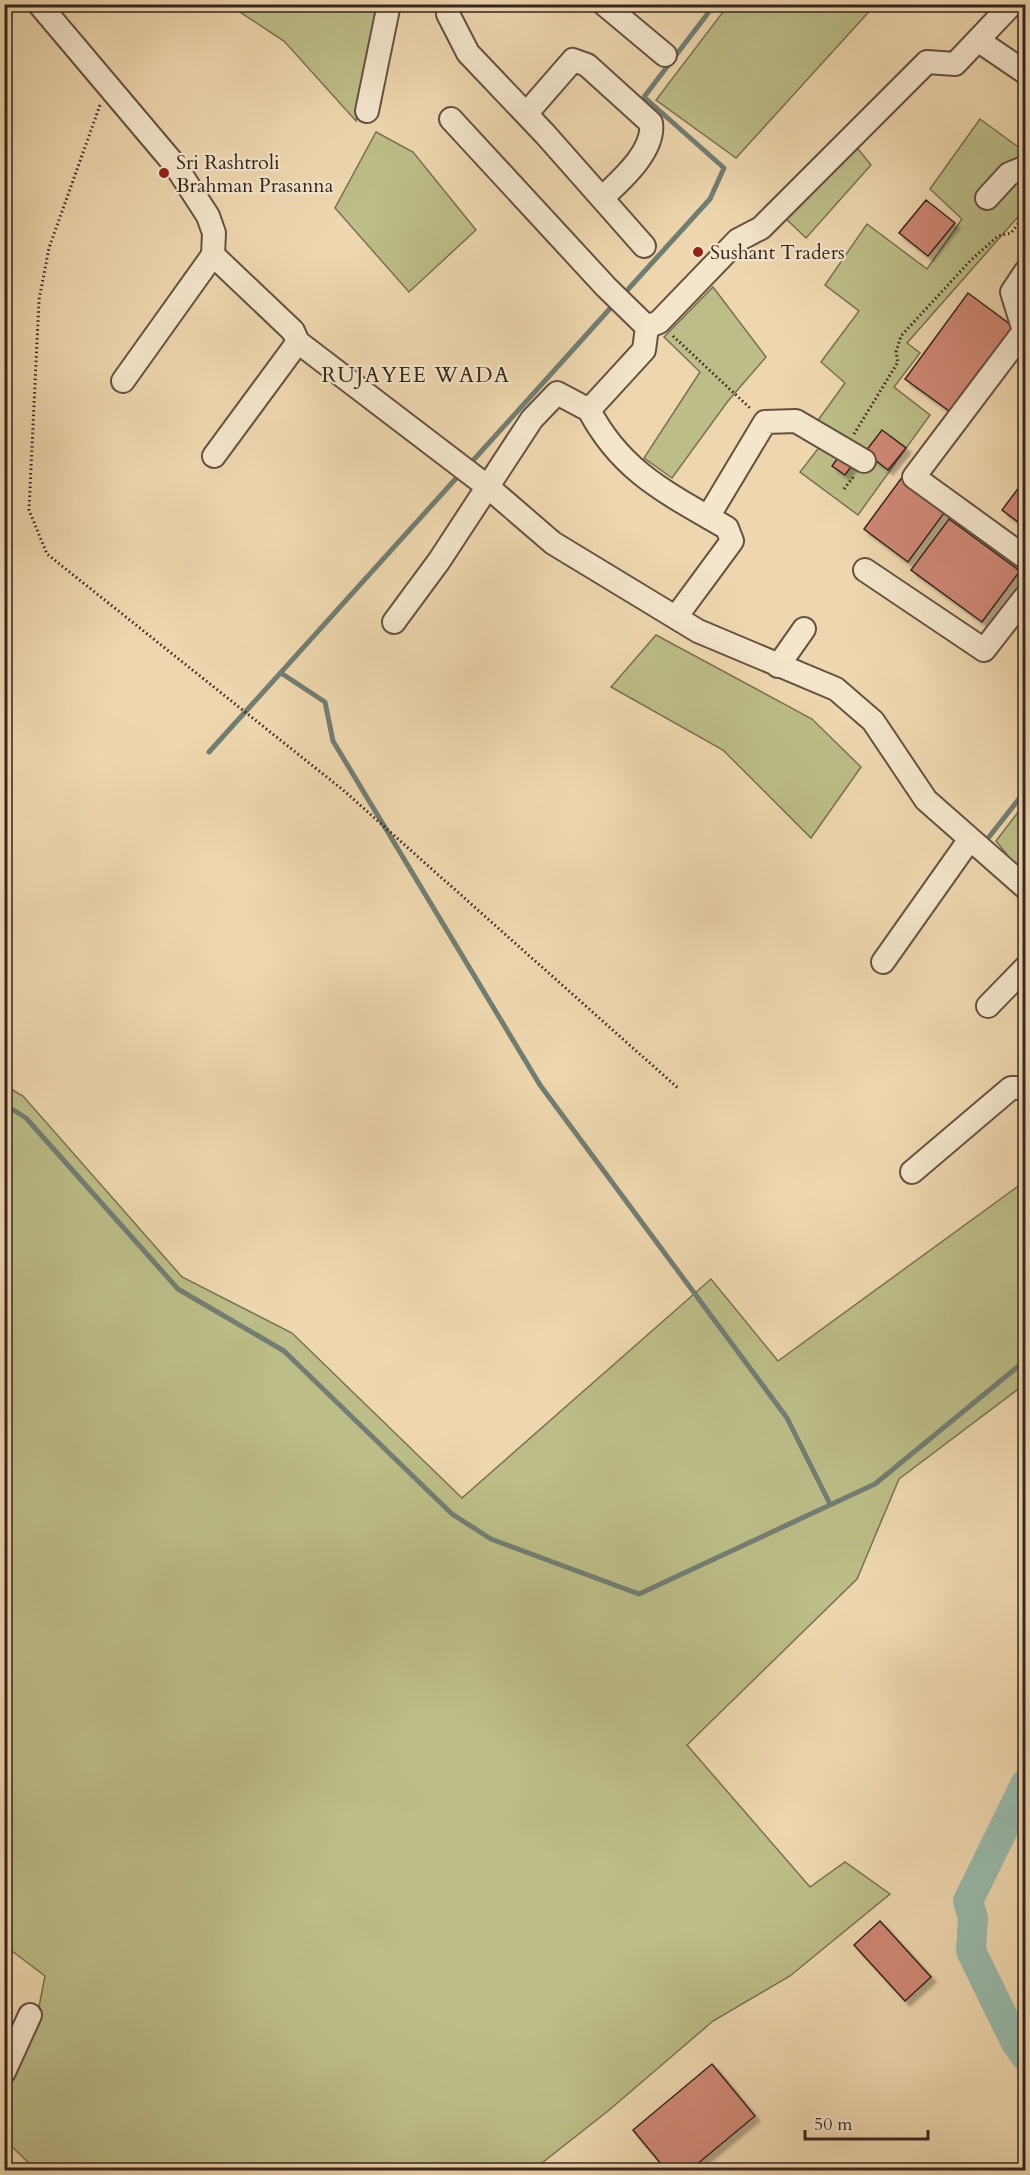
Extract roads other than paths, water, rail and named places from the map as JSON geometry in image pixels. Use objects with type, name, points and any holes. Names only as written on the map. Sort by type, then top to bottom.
[{"type":"street","points":[[39,4],[175,165],[208,216],[214,233],[213,255],[123,381]]},
{"type":"street","points":[[367,111],[389,4]]},
{"type":"street","points":[[447,4],[448,14],[468,53],[603,198],[644,246]]},
{"type":"street","points":[[604,4],[665,55]]},
{"type":"street","points":[[589,410],[644,350],[653,324],[738,240],[761,228],[927,62],[955,64],[1012,4]]},
{"type":"street","points":[[979,41],[1026,73]]},
{"type":"street","points":[[526,114],[573,60],[587,65],[651,123],[652,132],[647,145],[603,198]]},
{"type":"street","points":[[451,119],[606,287],[653,324]]},
{"type":"street","points":[[987,198],[1009,174],[1026,167]]},
{"type":"street","points":[[213,255],[293,331],[298,342],[488,487],[553,543],[698,631],[836,689],[873,721],[926,800],[1026,888]]},
{"type":"street","points":[[1026,271],[1012,292],[1024,331],[1021,345],[914,477],[1026,558]]},
{"type":"street","points":[[214,456],[298,342]]},
{"type":"street","points":[[394,622],[440,561],[532,419],[557,393],[589,410],[602,435],[648,482],[727,528],[732,541],[676,617]]},
{"type":"street","points":[[708,517],[765,422],[796,421],[855,455]]},
{"type":"street","points":[[865,570],[984,650],[1026,596]]},
{"type":"street","points":[[778,666],[804,629]]},
{"type":"street","points":[[883,962],[970,839]]},
{"type":"street","points":[[988,1006],[1026,967]]},
{"type":"street","points":[[912,1172],[1011,1088],[1026,1088]]},
{"type":"street","points":[[4,2072],[30,2015]]},
{"type":"waterway","points":[[622,296],[710,199],[724,168],[644,97],[715,4]]},
{"type":"waterway","points":[[469,465],[615,303]]},
{"type":"waterway","points":[[209,752],[460,474]]},
{"type":"waterway","points":[[281,673],[325,702],[333,741],[540,1085],[787,1418],[830,1504]]},
{"type":"waterway","points":[[989,837],[1026,790]]},
{"type":"waterway","points":[[4,1104],[26,1118],[178,1289],[284,1351],[452,1514],[491,1539],[639,1594],[875,1484],[1026,1360]]},
{"type":"waterway","points":[[1026,1783],[968,1901],[973,1918],[971,1951],[1015,2041],[1026,2057]]},
{"type":"place","name":"Sri Rashtroli Brahman Prasanna","points":[[164,173]]},
{"type":"place","name":"Sushant Traders","points":[[698,252]]},
{"type":"district","name":"RUJAYEE WADA","points":[[416,375]]}]
